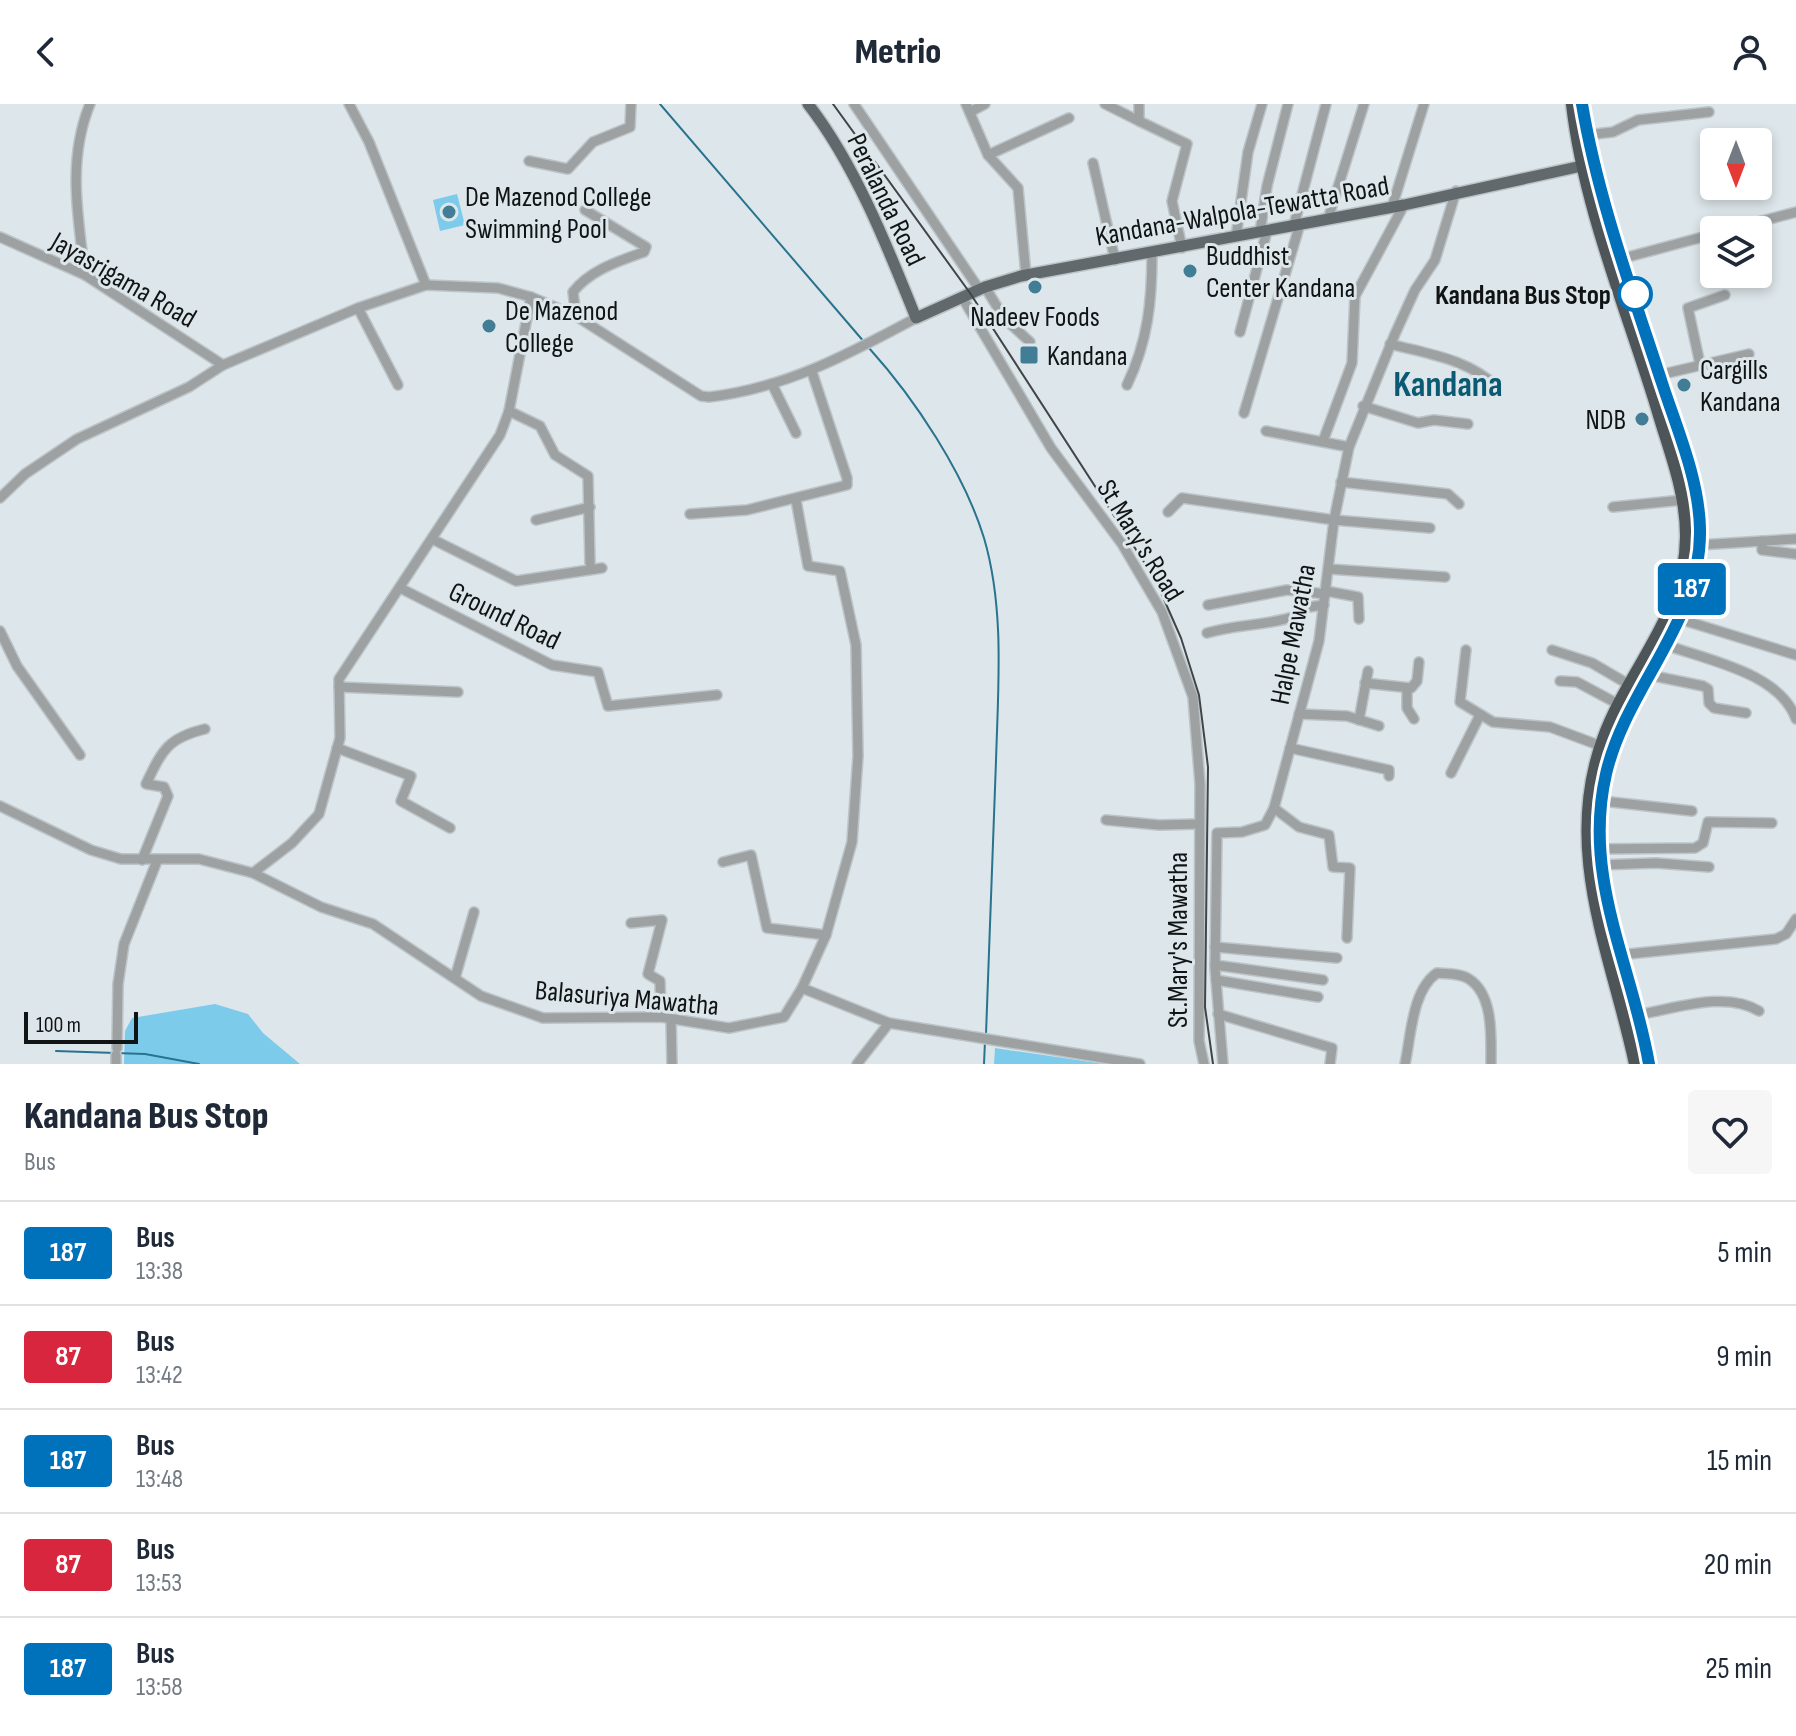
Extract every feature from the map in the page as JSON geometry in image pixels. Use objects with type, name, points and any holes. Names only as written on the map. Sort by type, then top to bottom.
[{"type":"highway","points":[[1572,104],[1683,500],[1686,535],[1675,617],[1666,645],[1628,684],[1601,746],[1590,794],[1589,882],[1635,1064]]},
{"type":"highway","points":[[1581,104],[1587,135],[1588,165],[1624,258],[1697,499],[1699,545],[1693,585],[1643,672],[1617,739],[1602,801],[1600,865],[1619,955],[1649,1064]]},
{"type":"main road","name":"Peralanda Road","points":[[808,104],[831,138],[887,246],[916,318]]},
{"type":"main road","name":"Kandana-Walpola-Tewatta Road","points":[[916,318],[982,288],[1026,275],[1398,206],[1456,191],[1588,165]]},
{"type":"street","points":[[85,275],[74,189],[76,157],[90,104]]},
{"type":"street","points":[[349,104],[369,142],[426,285]]},
{"type":"street","points":[[529,161],[568,169],[593,142],[630,127],[631,104]]},
{"type":"street","points":[[854,104],[1004,318],[1030,342]]},
{"type":"street","points":[[985,104],[968,108],[988,155],[1018,188],[1026,275]]},
{"type":"street","points":[[1105,104],[1187,144],[1189,149],[1172,201],[1182,248]]},
{"type":"street","points":[[1139,104],[1139,121]]},
{"type":"street","points":[[1236,237],[1248,152],[1262,104]]},
{"type":"street","points":[[1240,332],[1264,231],[1267,186],[1288,104]]},
{"type":"street","points":[[1244,413],[1297,225],[1326,104]]},
{"type":"street","points":[[1328,219],[1364,104]]},
{"type":"street","points":[[1323,441],[1352,363],[1355,296],[1398,206],[1424,104]]},
{"type":"street","points":[[1587,135],[1613,132],[1638,120],[1709,112]]},
{"type":"street","points":[[988,155],[1069,118]]},
{"type":"street","points":[[1093,163],[1115,260]]},
{"type":"street","name":"Halpe Mawatha","points":[[1274,808],[1324,605],[1334,520],[1349,447],[1390,344],[1415,290],[1435,260],[1456,191]]},
{"type":"street","points":[[576,316],[573,292],[578,285],[610,264],[644,252],[646,247],[585,210]]},
{"type":"street","points":[[1772,218],[1796,212]]},
{"type":"street","points":[[1624,258],[1700,238]]},
{"type":"street","name":"Jayasrigama Road","points":[[1,240],[85,275],[223,365]]},
{"type":"street","points":[[1127,385],[1147,334],[1152,298],[1152,253]]},
{"type":"street","points":[[0,498],[25,474],[77,439],[189,387],[223,365],[358,308],[426,285],[498,288],[531,297],[576,316],[701,396],[716,396],[772,384],[812,372],[916,318]]},
{"type":"street","points":[[1700,364],[1688,308],[1725,295]]},
{"type":"street","points":[[253,873],[292,843],[319,814],[337,748],[339,679],[486,461],[509,411],[531,297]]},
{"type":"street","name":"St Mary's Road","points":[[962,297],[1051,448],[1122,544],[1162,612],[1193,697],[1200,784],[1199,829]]},
{"type":"street","points":[[358,308],[398,385]]},
{"type":"street","points":[[1390,344],[1460,362],[1481,372],[1497,387]]},
{"type":"street","points":[[1659,375],[1749,354]]},
{"type":"street","points":[[690,514],[747,510],[847,485],[812,372]]},
{"type":"street","points":[[772,384],[796,433]]},
{"type":"street","points":[[1363,406],[1418,423],[1434,420],[1468,424]]},
{"type":"street","points":[[509,411],[540,426],[555,455],[588,476],[590,563]]},
{"type":"street","points":[[1266,431],[1349,447]]},
{"type":"street","points":[[1341,482],[1448,494],[1459,504]]},
{"type":"street","points":[[1168,512],[1182,498],[1334,520],[1430,528]]},
{"type":"street","name":"Balasuriya Mawatha","points":[[0,806],[91,850],[121,859],[199,859],[253,873],[321,907],[373,924],[481,996],[543,1018],[666,1018],[729,1028],[784,1017],[802,988],[826,935],[852,842],[858,756],[856,645],[840,571],[808,566],[796,500]]},
{"type":"street","points":[[1613,507],[1683,500]]},
{"type":"street","points":[[536,520],[590,507]]},
{"type":"street","points":[[432,539],[516,581],[602,568]]},
{"type":"street","points":[[1699,545],[1796,539]]},
{"type":"street","points":[[1762,541],[1762,550],[1768,553],[1796,554]]},
{"type":"street","points":[[1329,569],[1445,577]]},
{"type":"street","name":"Ground Road","points":[[402,589],[552,665],[598,672],[608,706],[717,695]]},
{"type":"street","points":[[1208,605],[1287,590],[1326,593],[1358,597],[1359,619]]},
{"type":"street","points":[[1207,633],[1235,624],[1262,625],[1296,616],[1302,608],[1324,605]]},
{"type":"street","points":[[1675,617],[1796,655]]},
{"type":"street","points":[[0,631],[17,666],[80,755]]},
{"type":"street","points":[[1666,645],[1745,674],[1773,690],[1792,708],[1796,719]]},
{"type":"street","points":[[1466,650],[1460,702],[1493,722],[1550,727],[1601,746]]},
{"type":"street","points":[[1552,650],[1592,663],[1628,684]]},
{"type":"street","points":[[1365,683],[1407,688],[1417,681],[1419,662]]},
{"type":"street","points":[[1359,720],[1368,671]]},
{"type":"street","points":[[1643,672],[1703,686],[1708,689],[1709,703],[1714,708],[1746,713]]},
{"type":"street","points":[[1560,681],[1577,682],[1618,704]]},
{"type":"street","points":[[339,687],[458,692]]},
{"type":"street","points":[[1407,688],[1407,708],[1414,719]]},
{"type":"street","points":[[1299,714],[1359,720],[1379,726]]},
{"type":"street","points":[[1451,773],[1480,715]]},
{"type":"street","points":[[142,860],[168,796],[164,787],[146,784],[159,757],[180,734],[205,729]]},
{"type":"street","points":[[337,748],[411,776],[401,801],[450,828]]},
{"type":"street","points":[[1290,748],[1389,770],[1389,776]]},
{"type":"street","points":[[1602,801],[1692,811]]},
{"type":"street","points":[[1223,1064],[1215,965],[1217,833],[1242,832],[1265,825],[1274,808],[1299,827],[1329,835],[1333,867],[1350,868],[1347,938]]},
{"type":"street","points":[[1106,820],[1199,829]]},
{"type":"street","points":[[1599,849],[1695,848],[1703,843],[1708,822],[1772,823]]},
{"type":"street","name":"St.Mary's Mawatha","points":[[1204,1064],[1199,1041],[1199,829],[1217,833]]},
{"type":"street","points":[[723,862],[751,855],[767,928],[826,935]]},
{"type":"street","points":[[116,1055],[118,984],[124,944],[157,861]]},
{"type":"street","points":[[1600,865],[1669,863],[1709,867]]},
{"type":"street","points":[[455,978],[474,912]]},
{"type":"street","points":[[1619,955],[1660,949],[1749,944],[1791,935],[1796,919]]},
{"type":"street","points":[[631,923],[662,920],[648,974],[660,981],[672,1064]]},
{"type":"street","points":[[1215,947],[1337,958]]},
{"type":"street","points":[[1215,965],[1323,980]]},
{"type":"street","points":[[1405,1064],[1418,1003],[1430,978],[1437,973],[1463,976],[1482,992],[1490,1020],[1491,1064]]},
{"type":"street","points":[[1216,980],[1318,997]]},
{"type":"street","points":[[802,988],[889,1023],[1140,1064]]},
{"type":"street","points":[[1636,1015],[1723,1002],[1746,1003],[1759,1011]]},
{"type":"street","points":[[1218,1014],[1332,1048],[1330,1064]]},
{"type":"street","points":[[857,1064],[889,1023]]},
{"type":"shaded area","name":"De Mazenod College Swimming Pool","points":[[457,194],[465,225],[440,231],[433,200]]},
{"type":"shaded area","points":[[215,1004],[248,1014],[263,1033],[300,1064],[124,1064],[125,1031],[132,1018]]},
{"type":"shaded area","points":[[995,1048],[1104,1064],[994,1064]]},
{"type":"waterway","points":[[660,104],[865,343]]},
{"type":"waterway","points":[[869,348],[904,390],[951,463],[975,513],[991,565],[998,621],[999,678],[986,1034]]},
{"type":"waterway","points":[[984,1064],[985,1041]]},
{"type":"waterway","points":[[56,1051],[145,1054],[199,1064]]},
{"type":"railway","points":[[833,104],[970,293],[1155,579],[1181,638],[1199,695],[1208,767],[1205,1007],[1213,1064]]},
{"type":"bus line","name":"187","points":[[1582,104],[1589,150],[1605,211],[1624,258],[1683,450],[1697,499],[1700,529],[1697,565],[1689,600],[1627,712],[1611,755],[1601,804],[1601,882],[1649,1064]]},
{"type":"place","name":"De Mazenod College Swimming Pool","points":[[449,212]]},
{"type":"place","name":"Buddhist Center Kandana","points":[[1190,271]]},
{"type":"place","name":"Nadeev Foods","points":[[1035,287]]},
{"type":"place","name":"Kandana Bus Stop","points":[[1635,294]]},
{"type":"place","name":"De Mazenod College","points":[[489,326]]},
{"type":"place","name":"Kandana","points":[[1029,355]]},
{"type":"place","name":"Cargills Kandana","points":[[1684,385]]},
{"type":"place","name":"NDB","points":[[1642,419]]},
{"type":"district","name":"Kandana","points":[[1448,383]]}]
